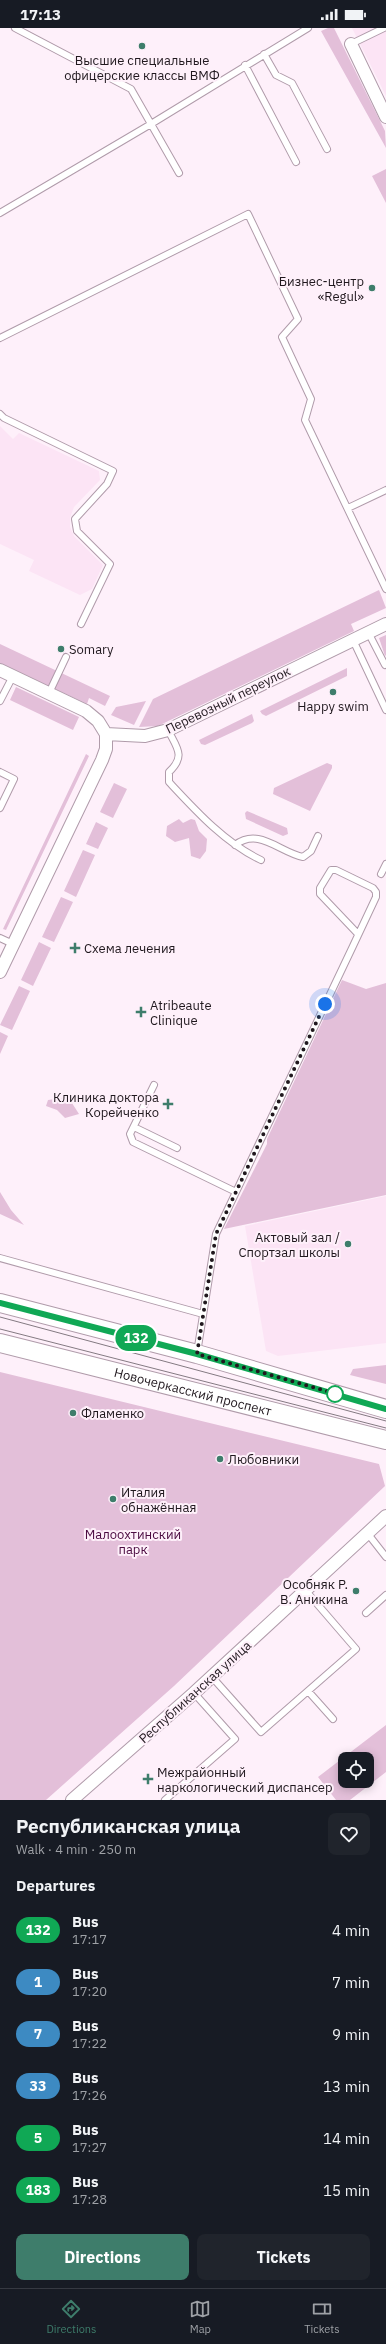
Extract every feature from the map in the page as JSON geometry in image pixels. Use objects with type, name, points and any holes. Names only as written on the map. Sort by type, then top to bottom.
[{"type":"main road","points":[[0,1303],[197,1354],[386,1409]]},
{"type":"main road","name":"Новочеркасский проспект","points":[[0,1343],[386,1440]]},
{"type":"street","points":[[351,44],[386,116]]},
{"type":"street","name":"Перевозный переулок","points":[[106,734],[145,736],[168,730],[386,624]]},
{"type":"street","points":[[0,670],[86,711],[98,721],[106,734],[106,749],[102,760],[0,972]]},
{"type":"street","name":"Республиканская улица","points":[[72,1800],[212,1677],[386,1516]]},
{"type":"lane","points":[[15,28],[131,89],[178,173]]},
{"type":"lane","points":[[0,213],[151,124],[245,65],[308,28]]},
{"type":"lane","points":[[351,44],[384,28]]},
{"type":"lane","points":[[264,54],[276,75],[292,83],[327,148]]},
{"type":"lane","points":[[245,65],[296,162]]},
{"type":"lane","points":[[0,338],[248,214],[298,319],[282,337],[311,399],[305,420],[386,589]]},
{"type":"lane","points":[[0,414],[4,418],[113,470],[107,484],[75,519],[77,531],[110,564],[81,624]]},
{"type":"lane","points":[[348,508],[386,490]]},
{"type":"lane","points":[[368,632],[385,665]]},
{"type":"lane","points":[[353,640],[386,710]]},
{"type":"lane","points":[[49,693],[66,657]]},
{"type":"lane","points":[[0,701],[13,676]]},
{"type":"lane","points":[[168,730],[179,753],[179,759],[169,772],[169,782],[217,831],[236,845],[261,860]]},
{"type":"lane","points":[[0,772],[14,779],[0,808]]},
{"type":"lane","points":[[236,845],[246,839],[259,838],[303,857],[311,851],[318,836]]},
{"type":"lane","points":[[381,874],[386,864]]},
{"type":"lane","points":[[197,1354],[214,1241],[376,897],[376,892],[373,888],[342,873],[331,870],[320,888],[320,894],[358,934]]},
{"type":"lane","points":[[0,938],[13,944]]},
{"type":"lane","points":[[154,1085],[130,1134],[133,1142],[236,1192]]},
{"type":"lane","points":[[134,1127],[177,1148]]},
{"type":"lane","points":[[0,1258],[203,1314]]},
{"type":"lane","points":[[368,1534],[386,1557]]},
{"type":"lane","points":[[212,1677],[261,1732],[356,1649],[306,1591]]},
{"type":"lane","points":[[366,1612],[386,1595]]},
{"type":"lane","points":[[308,1690],[333,1719]]},
{"type":"lane","points":[[165,1800],[235,1739],[194,1693]]},
{"type":"shaded area","points":[[352,28],[386,28],[386,96]]},
{"type":"shaded area","points":[[0,426],[13,439],[19,433],[99,471],[100,480],[74,507],[70,518],[70,527],[74,536],[103,565],[92,589],[80,595],[29,571],[34,560],[0,544]]},
{"type":"shaded area","points":[[386,1196],[386,1343],[278,1356],[266,1351],[245,1226]]},
{"type":"green space","points":[[328,28],[334,28],[385,131],[386,148],[321,31]]},
{"type":"green space","points":[[386,169],[386,203],[372,176]]},
{"type":"green space","points":[[379,590],[386,608],[351,624],[354,631],[158,726],[139,727],[153,699]]},
{"type":"green space","points":[[386,635],[386,655],[385,656],[379,638]]},
{"type":"green space","points":[[0,644],[110,696],[105,706],[89,698],[87,704],[0,663]]},
{"type":"green space","points":[[347,668],[347,676],[266,716],[260,711]]},
{"type":"green space","points":[[16,687],[79,717],[73,730],[10,700]]},
{"type":"green space","points":[[146,701],[134,725],[111,715],[116,707]]},
{"type":"green space","points":[[252,714],[254,721],[252,723],[205,745],[201,744],[199,740]]},
{"type":"green space","points":[[86,754],[89,756],[6,930],[3,929]]},
{"type":"green space","points":[[327,763],[332,765],[332,768],[310,811],[273,794],[274,788]]},
{"type":"green space","points":[[114,783],[127,789],[113,818],[100,812]]},
{"type":"green space","points":[[247,811],[287,828],[288,834],[283,836],[246,819],[245,813]]},
{"type":"green space","points":[[179,819],[183,823],[191,819],[195,820],[199,831],[207,839],[206,851],[200,859],[191,856],[189,838],[175,842],[166,836],[167,826]]},
{"type":"green space","points":[[96,822],[108,828],[98,849],[86,844]]},
{"type":"green space","points":[[83,850],[95,855],[76,897],[64,891]]},
{"type":"green space","points":[[61,897],[73,902],[54,942],[42,937]]},
{"type":"green space","points":[[39,942],[51,948],[33,986],[21,980]]},
{"type":"green space","points":[[342,980],[366,989],[386,983],[386,1195],[224,1229],[267,1144],[267,1139]]},
{"type":"green space","points":[[19,986],[30,991],[12,1030],[0,1025]]},
{"type":"green space","points":[[0,1032],[8,1036],[0,1054]]},
{"type":"green space","points":[[63,1098],[70,1100],[79,1114],[65,1118],[57,1110],[46,1106],[48,1100]]},
{"type":"green space","points":[[0,1192],[11,1210],[24,1225],[0,1214]]},
{"type":"green space","points":[[386,1365],[386,1384],[350,1375],[353,1369]]},
{"type":"green space","name":"Малоохтинский парк","points":[[0,1372],[379,1464],[385,1486],[174,1686],[46,1800],[0,1800]]},
{"type":"green space","points":[[386,1725],[386,1772],[374,1781],[374,1752],[351,1752]]},
{"type":"green space","points":[[338,1762],[338,1788],[365,1788],[350,1800],[336,1800],[318,1777]]},
{"type":"tram line","points":[[0,1317],[386,1421]]},
{"type":"tram line","points":[[0,1329],[386,1428]]},
{"type":"bus line","name":"132","points":[[0,1303],[197,1354],[386,1409]]},
{"type":"place","name":"Высшие специальные офицерские классы ВМФ","points":[[142,46]]},
{"type":"place","name":"Бизнес-центр «Regul»","points":[[372,288]]},
{"type":"place","name":"Somary","points":[[61,649]]},
{"type":"place","name":"Happy swim","points":[[333,692]]},
{"type":"place","name":"Схема лечения","points":[[75,948]]},
{"type":"place","name":"Atribeaute Clinique","points":[[141,1012]]},
{"type":"place","name":"Клиника доктора Корейченко","points":[[168,1104]]},
{"type":"place","name":"Актовый зал / Спортзал школы","points":[[348,1244]]},
{"type":"place","name":"Фламенко","points":[[73,1413]]},
{"type":"place","name":"Любовники","points":[[220,1459]]},
{"type":"place","name":"Италия обнажённая","points":[[113,1499]]},
{"type":"place","name":"Особняк Р. В. Аникина","points":[[356,1591]]},
{"type":"place","name":"Межрайонный наркологический диспансер","points":[[148,1779]]},
{"type":"route","points":[[325,1004],[216,1234],[197,1354],[337,1394],[335,1394]]}]
